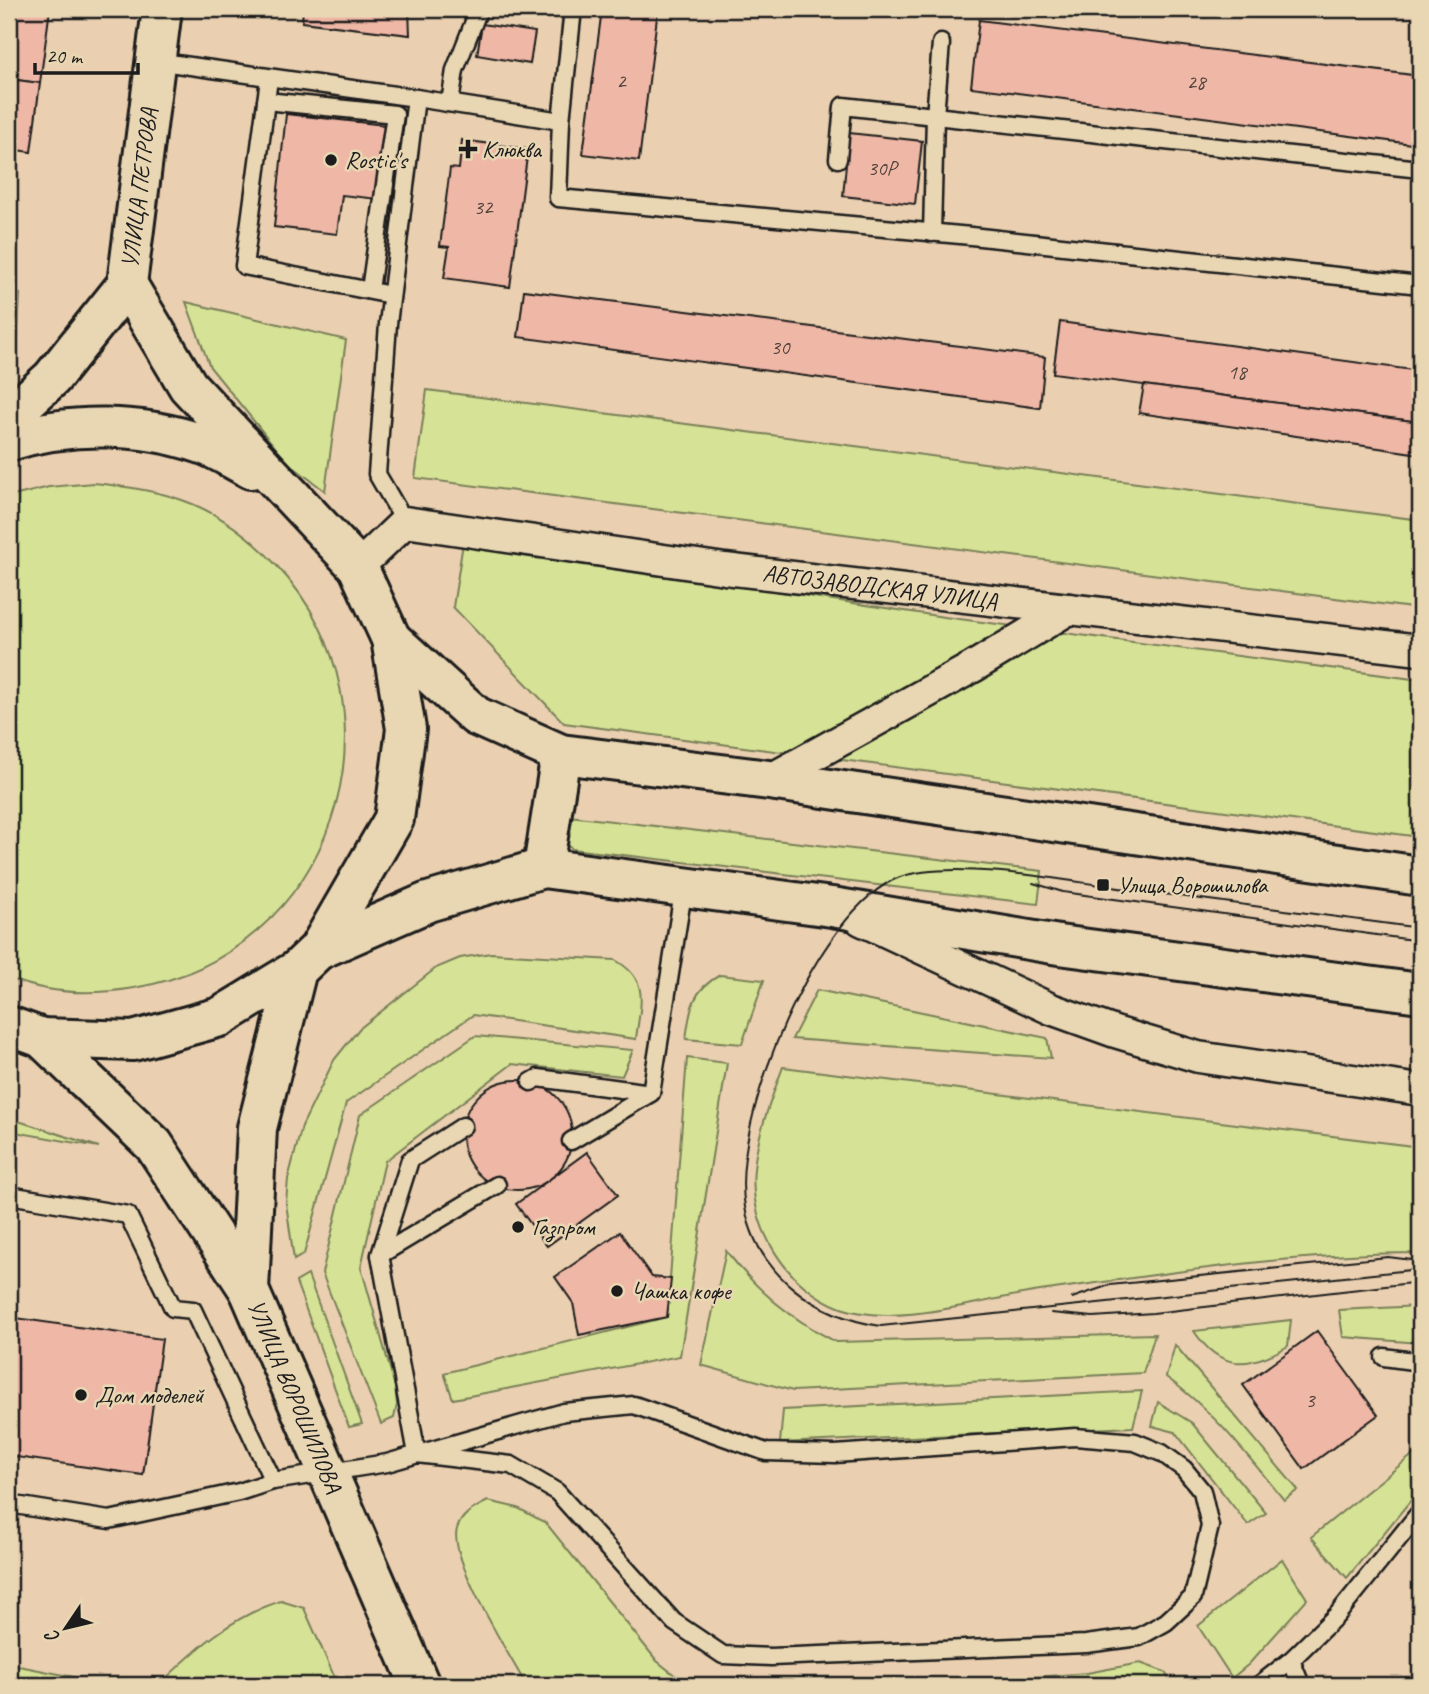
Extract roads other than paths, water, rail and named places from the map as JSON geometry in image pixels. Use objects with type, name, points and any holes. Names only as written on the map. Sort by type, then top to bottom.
[{"type":"main road","name":"УЛИЦА ПЕТРОВА","points":[[127,284],[162,9]]},
{"type":"main road","points":[[9,416],[52,378],[127,284],[188,386],[274,481],[358,567],[391,639],[406,729],[394,819],[308,960]]},
{"type":"main road","points":[[9,441],[43,430],[124,427],[203,444],[274,481]]},
{"type":"main road","points":[[391,639],[476,716],[561,754],[769,780],[1420,876]]},
{"type":"main road","points":[[543,868],[561,754]]},
{"type":"main road","points":[[26,1032],[133,1041],[220,1017],[308,960],[428,902],[543,868],[832,907],[1059,945],[1420,993]]},
{"type":"main road","name":"УЛИЦА ВОРОШИЛОВА","points":[[308,960],[257,1128],[249,1290],[420,1685]]},
{"type":"main road","points":[[26,1032],[154,1145],[249,1290]]},
{"type":"street","points":[[358,567],[405,522]]},
{"type":"street","name":"АВТОЗАВОДСКАЯ УЛИЦА","points":[[405,522],[725,569],[1420,650]]},
{"type":"street","points":[[769,780],[972,667],[1069,609]]},
{"type":"street","points":[[832,907],[1051,1009],[1115,1032],[1198,1057],[1420,1090]]},
{"type":"lane","points":[[450,103],[455,70],[478,9]]},
{"type":"lane","points":[[573,9],[561,121],[558,198],[932,233],[1420,285]]},
{"type":"lane","points":[[932,233],[935,116],[941,43]]},
{"type":"lane","points":[[155,61],[268,79],[416,97],[561,121]]},
{"type":"lane","points":[[268,79],[244,266],[391,295]]},
{"type":"lane","points":[[405,522],[377,474],[391,295],[416,97]]},
{"type":"lane","points":[[266,101],[395,114],[370,290]]},
{"type":"lane","points":[[838,159],[843,106],[1420,169]]},
{"type":"lane","points":[[571,1141],[650,1093],[684,886]]},
{"type":"lane","points":[[531,1082],[538,1078],[650,1093]]},
{"type":"lane","points":[[416,1454],[380,1255],[410,1160],[463,1126]]},
{"type":"lane","points":[[380,1255],[497,1185]]},
{"type":"lane","points":[[9,1195],[128,1214],[173,1308],[193,1310],[273,1481]]},
{"type":"lane","points":[[1384,1357],[1420,1362]]},
{"type":"lane","points":[[9,1504],[109,1520],[239,1492],[273,1481],[387,1463],[416,1454],[564,1412],[634,1405],[766,1452],[835,1454],[1075,1437],[1135,1442],[1162,1453],[1184,1469],[1202,1492],[1210,1527],[1193,1597],[1167,1622],[1139,1637],[1086,1644],[771,1657],[723,1655],[674,1622],[557,1492],[511,1465],[416,1454]]},
{"type":"lane","points":[[1259,1685],[1291,1660],[1337,1615],[1420,1512]]},
{"type":"lane","points":[[1291,1660],[1301,1685]]},
{"type":"tram line","points":[[1420,928],[1039,876],[948,870],[900,877],[869,897],[839,930],[810,973],[785,1022],[765,1074],[751,1124],[744,1170],[745,1207],[752,1231],[762,1253],[776,1272],[794,1289],[834,1313],[881,1326],[1420,1269]]},
{"type":"tram line","points":[[1033,883],[1063,892],[1420,941]]},
{"type":"tram line","points":[[1072,1298],[1110,1285],[1388,1257],[1420,1261]]},
{"type":"tram line","points":[[1051,1313],[1093,1317],[1153,1313],[1420,1282]]},
{"type":"place","name":"Клюква","points":[[468,149]]},
{"type":"place","name":"Rostic's","points":[[331,160]]},
{"type":"place","name":"Улица Ворошилова","points":[[1103,885]]},
{"type":"place","name":"Газпром","points":[[518,1227]]},
{"type":"place","name":"Чашка кофе","points":[[617,1291]]},
{"type":"place","name":"Дом моделей","points":[[81,1395]]}]
